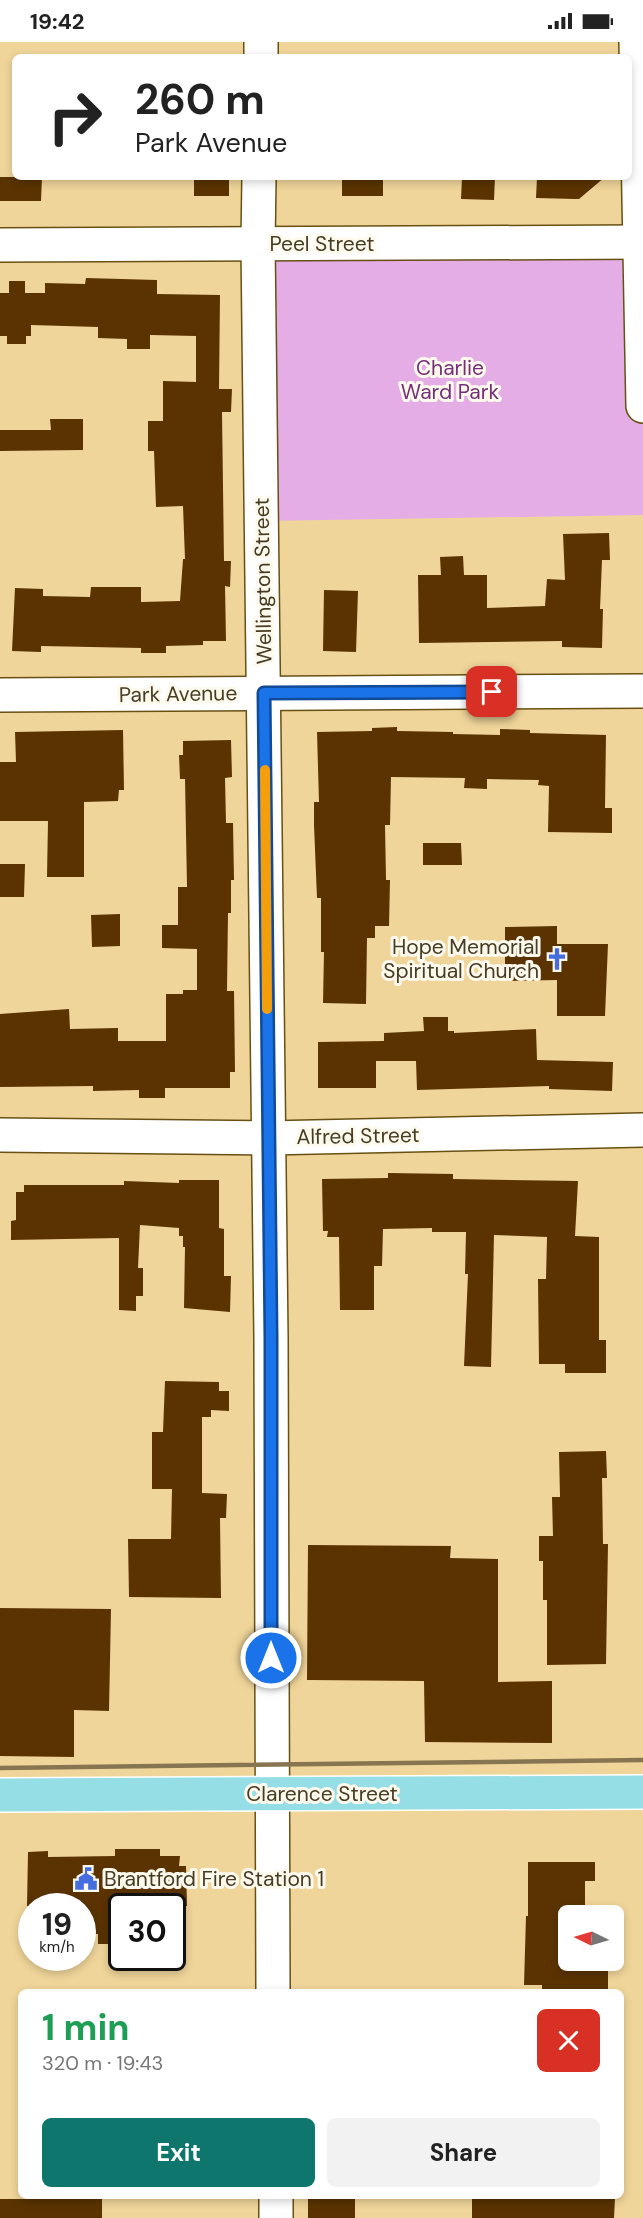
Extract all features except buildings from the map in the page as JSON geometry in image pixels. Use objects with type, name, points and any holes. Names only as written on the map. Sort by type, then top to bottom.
[{"type":"main road","name":"Clarence Street","points":[[0,1795],[643,1792]]},
{"type":"street","points":[[636,42],[643,406]]},
{"type":"street","name":"Wellington Street","points":[[259,180],[273,1989]]},
{"type":"street","name":"Peel Street","points":[[0,245],[641,242]]},
{"type":"street","name":"Park Avenue","points":[[0,695],[643,691]]},
{"type":"street","name":"Alfred Street","points":[[0,1135],[268,1138],[643,1130]]},
{"type":"street","points":[[276,2199],[276,2218]]},
{"type":"green space","name":"Charlie Ward Park","points":[[639,242],[643,515],[262,521],[258,244]]},
{"type":"railway","points":[[0,1768],[643,1760]]},
{"type":"slow traffic","points":[[265,770],[267,1009]]},
{"type":"place","name":"Hope Memorial Spiritual Church","points":[[557,959]]},
{"type":"place","name":"Brantford Fire Station 1","points":[[86,1879]]},
{"type":"route","points":[[271,1658],[271,1338],[264,693],[492,692]]}]
